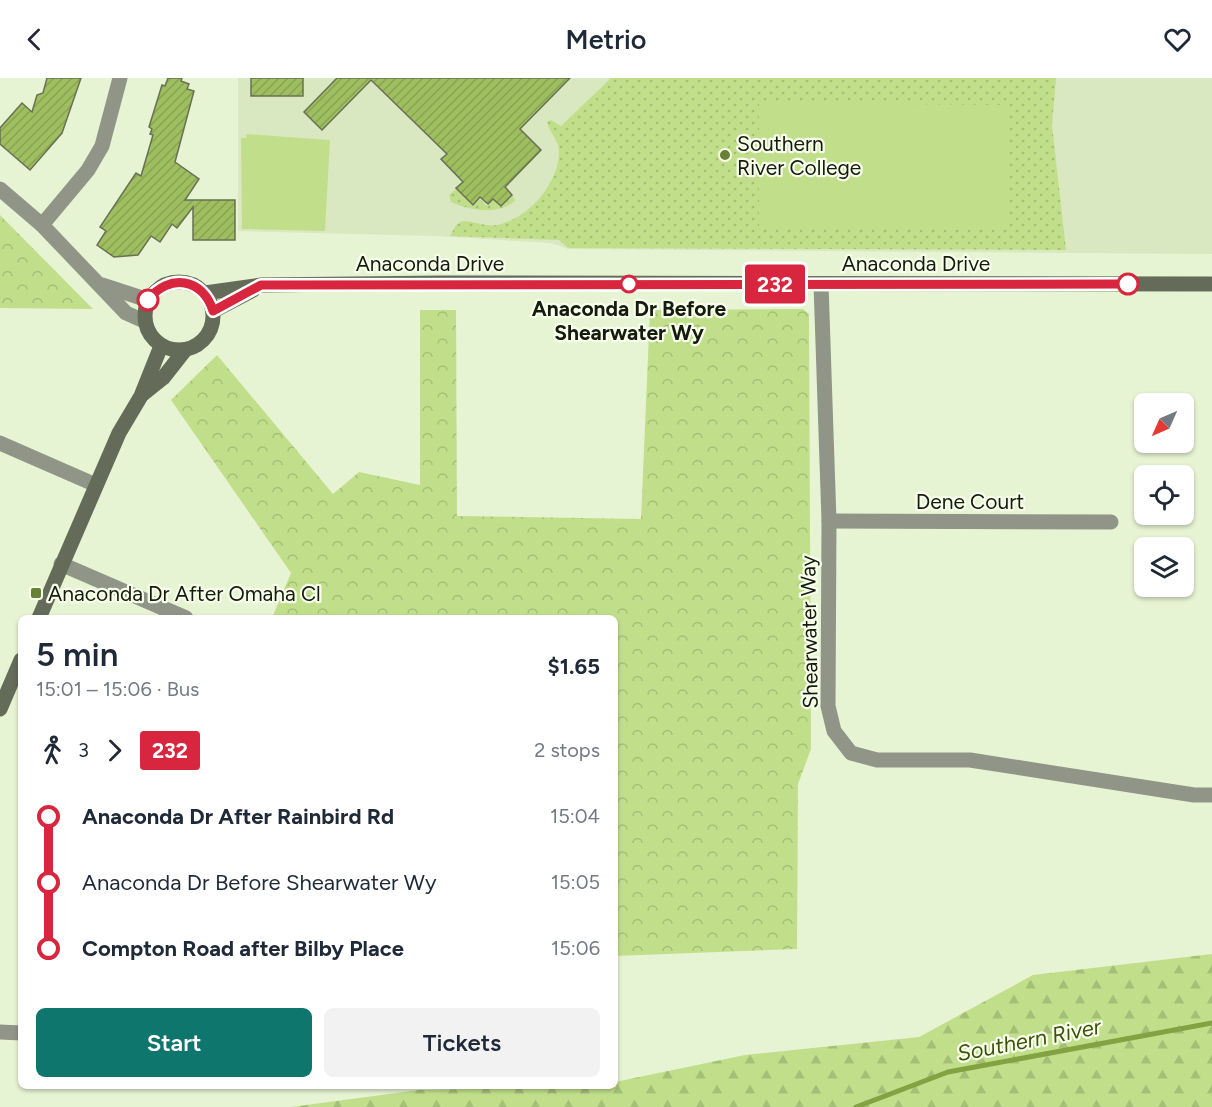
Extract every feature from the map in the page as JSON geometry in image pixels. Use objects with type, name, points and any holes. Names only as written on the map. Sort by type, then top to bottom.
[{"type":"main road","points":[[141,396],[163,378],[185,350],[203,340],[213,322],[213,311],[205,293],[196,286],[174,281],[164,285],[148,300],[144,321],[147,330],[161,346],[185,350]]},
{"type":"main road","name":"Anaconda Drive","points":[[205,293],[261,285],[1212,284]]},
{"type":"main road","name":"Anaconda Drive","points":[[213,311],[261,285]]},
{"type":"main road","points":[[40,615],[119,433],[141,396],[161,346]]},
{"type":"main road","points":[[1,704],[18,667]]},
{"type":"street","points":[[42,225],[88,170],[102,146],[120,78]]},
{"type":"street","points":[[0,189],[42,225],[126,313],[144,321]]},
{"type":"street","points":[[99,284],[148,300]]},
{"type":"street","name":"Shearwater Way","points":[[821,284],[829,521],[828,706],[834,731],[851,753],[877,760],[970,760],[1194,795],[1212,795]]},
{"type":"street","points":[[0,443],[96,485]]},
{"type":"street","name":"Dene Court","points":[[829,521],[1111,522]]},
{"type":"street","points":[[61,564],[179,615]]},
{"type":"street","points":[[0,1032],[18,1033]]},
{"type":"shaded area","name":"Southern River College","points":[[238,78],[1212,78],[1212,254],[568,249],[551,243],[435,236],[238,231]]},
{"type":"green space","points":[[611,78],[1056,78],[1052,125],[1066,250],[568,248],[559,240],[450,236],[456,225],[462,221],[497,225],[520,216],[530,208],[548,187],[558,163],[559,147],[547,122],[551,120],[561,126]]},
{"type":"green space","points":[[759,103],[1009,105],[1008,230],[759,228]]},
{"type":"green space","points":[[247,134],[330,140],[325,231],[242,229],[241,138],[246,138]]},
{"type":"green space","points":[[456,189],[473,206],[480,199],[487,206],[493,200],[501,207],[513,196],[515,201],[508,205],[492,210],[467,208],[451,202],[449,195]]},
{"type":"green space","points":[[0,215],[93,309],[0,308]]},
{"type":"green space","points":[[803,309],[809,314],[811,749],[798,784],[797,949],[618,956],[618,615],[273,615],[291,573],[171,400],[217,355],[333,494],[359,472],[420,485],[420,310],[456,310],[457,516],[641,519],[650,310]]},
{"type":"green space","points":[[1212,954],[1212,1107],[291,1107],[419,1090],[618,1089],[618,1081],[745,1055],[919,1037],[1033,975]]},
{"type":"building","points":[[47,78],[81,78],[62,133],[30,170],[0,144],[0,128],[22,103],[32,112],[37,95],[43,93]]},
{"type":"building","points":[[168,78],[182,78],[181,81],[189,84],[187,89],[194,91],[175,162],[199,179],[185,200],[235,200],[235,240],[193,240],[193,207],[177,228],[172,224],[160,242],[151,236],[138,255],[114,257],[97,245],[106,231],[100,227],[136,173],[141,176],[153,135],[150,134],[152,129],[149,127],[162,85],[165,86]]},
{"type":"building","points":[[251,78],[303,78],[303,96],[251,96]]},
{"type":"building","points":[[337,78],[570,78],[520,129],[541,150],[505,187],[512,195],[501,206],[493,199],[488,204],[480,197],[473,205],[456,188],[463,182],[441,159],[447,154],[371,80],[322,130],[304,112]]},
{"type":"waterway","name":"Southern River","points":[[856,1107],[948,1072],[1212,1023]]},
{"type":"bus line","name":"232","points":[[148,300],[154,291],[174,281],[196,286],[205,293],[213,311],[261,285],[1128,284]]},
{"type":"place","name":"Southern River College","points":[[725,155]]},
{"type":"place","name":"Anaconda Dr Before Shearwater Wy","points":[[629,284]]},
{"type":"place","name":"Anaconda Dr After Omaha Cl","points":[[36,593]]}]
